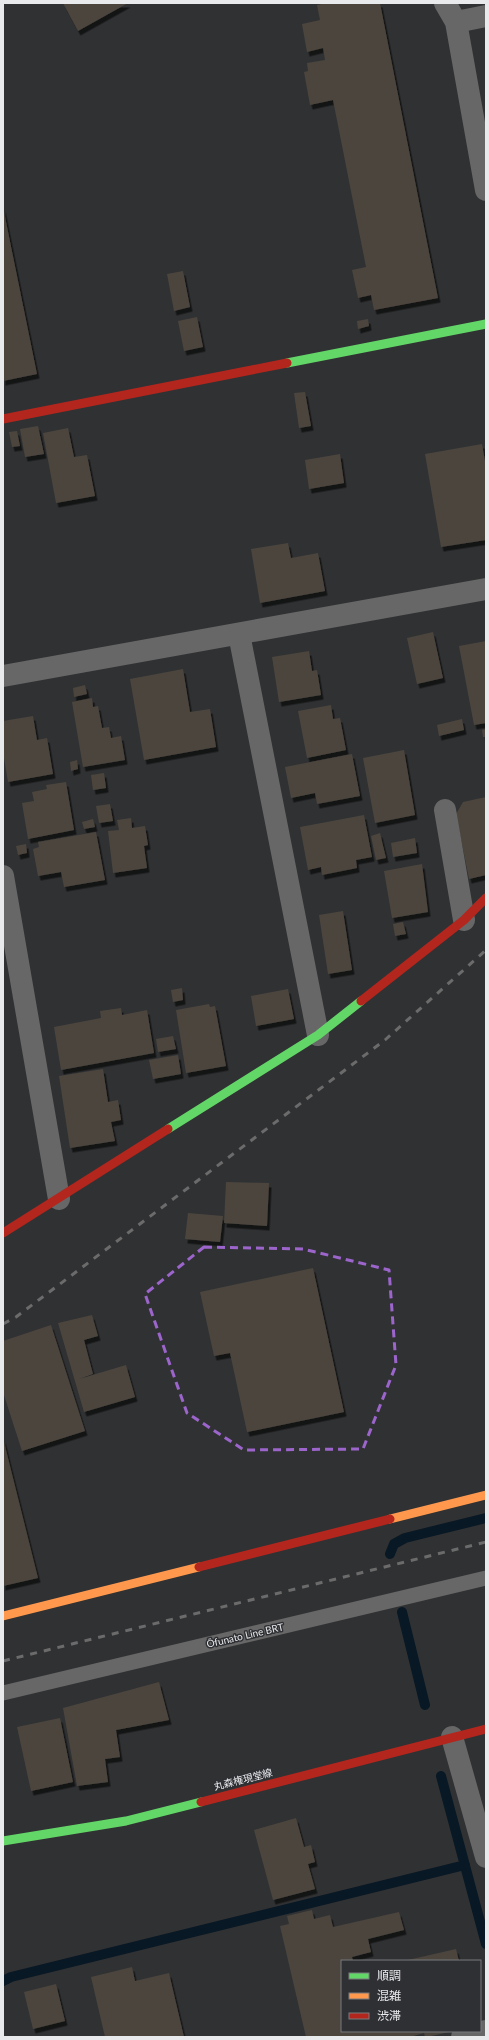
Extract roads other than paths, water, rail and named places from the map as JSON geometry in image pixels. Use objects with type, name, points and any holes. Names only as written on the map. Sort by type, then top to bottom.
[{"type":"street","points":[[445,3],[456,22],[486,190]]},
{"type":"street","points":[[456,22],[486,16]]},
{"type":"street","points":[[3,419],[486,324]]},
{"type":"street","points":[[3,676],[486,589]]},
{"type":"street","points":[[239,634],[318,1035]]},
{"type":"street","points":[[445,810],[464,920]]},
{"type":"street","points":[[3,876],[60,1198]]},
{"type":"street","points":[[3,1233],[318,1035],[464,920],[486,898]]},
{"type":"street","points":[[3,1616],[486,1495]]},
{"type":"street","name":"丸森権現堂線","points":[[3,1841],[126,1821],[486,1729]]},
{"type":"street","points":[[452,1737],[486,1857]]},
{"type":"street","points":[[462,2037],[486,2031]]},
{"type":"lane","name":"Ōfunato Line BRT","points":[[3,1693],[486,1578]]},
{"type":"waterway","points":[[390,1554],[394,1544],[405,1538],[486,1518]]},
{"type":"waterway","points":[[402,1612],[425,1705]]},
{"type":"waterway","points":[[441,1776],[486,1944]]},
{"type":"waterway","points":[[3,1981],[11,1977],[465,1865]]},
{"type":"railway","points":[[3,1324],[16,1317],[385,1040],[486,950]]},
{"type":"railway","points":[[3,1661],[486,1542]]}]
